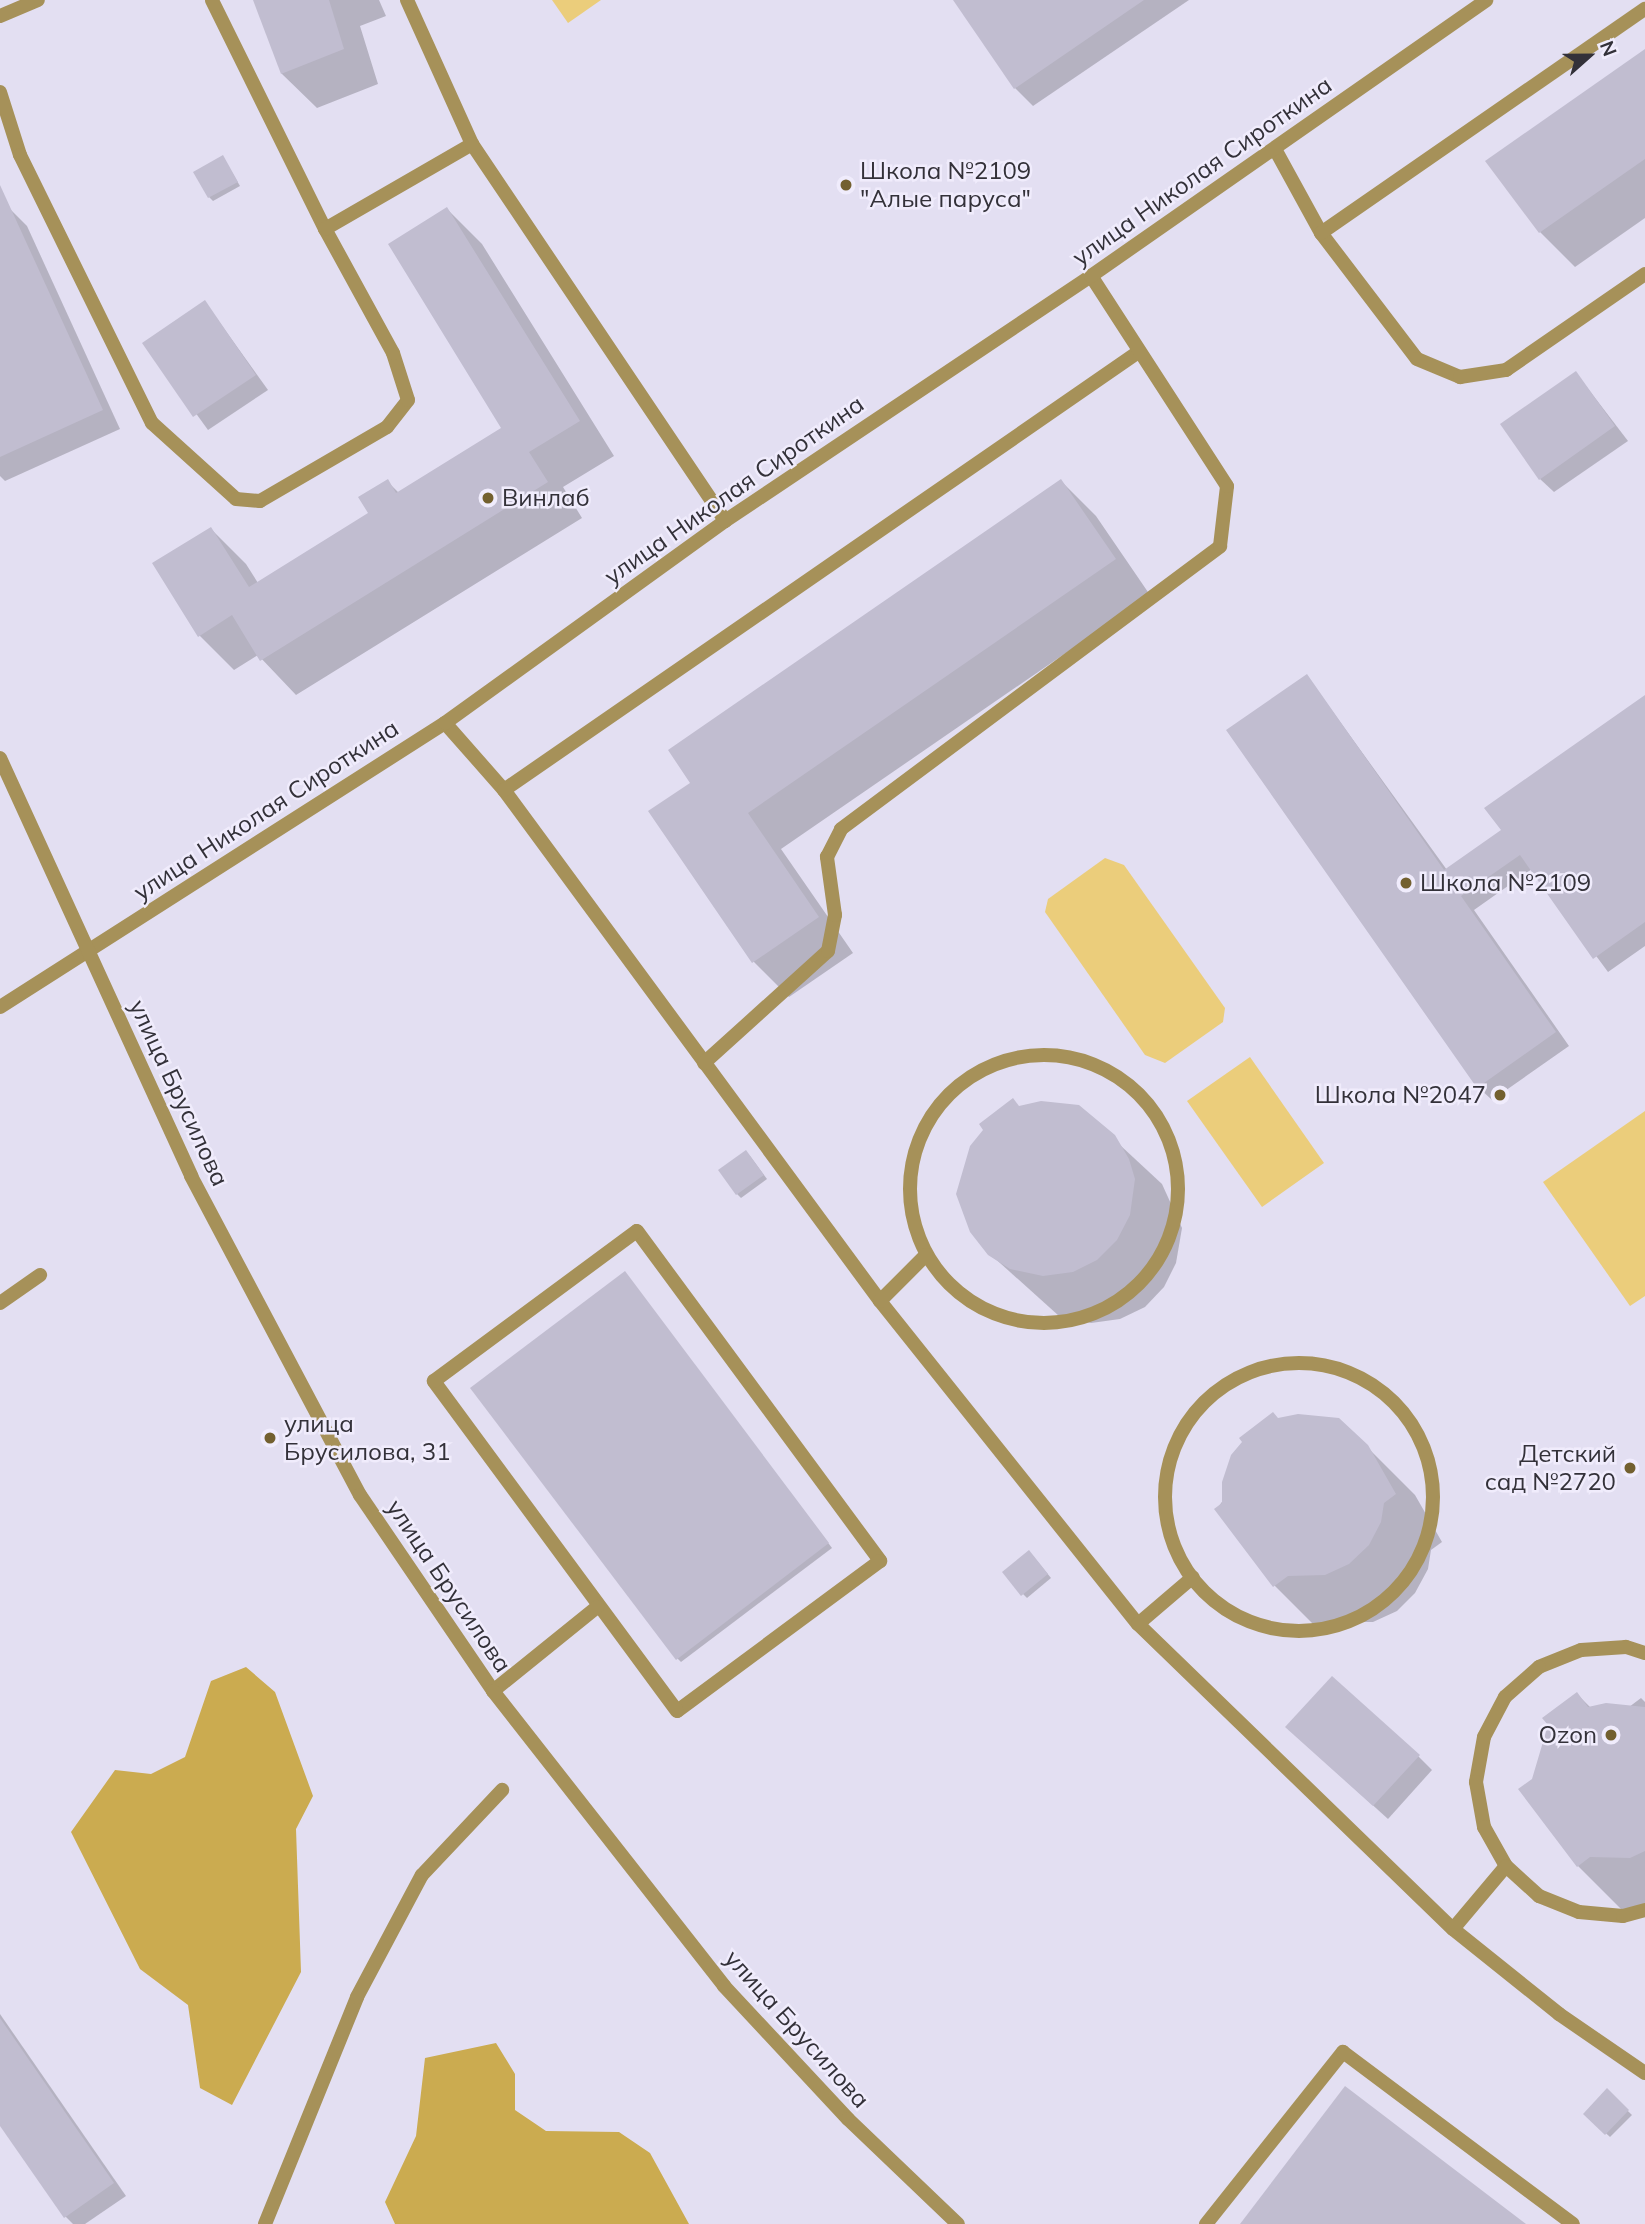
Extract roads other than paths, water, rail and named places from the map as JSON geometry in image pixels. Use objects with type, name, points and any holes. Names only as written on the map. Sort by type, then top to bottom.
[{"type":"street","points":[[0,16],[38,0]]},
{"type":"street","points":[[0,92],[20,155],[152,423],[236,499],[260,501],[387,427],[408,400],[393,353],[325,229],[212,0]]},
{"type":"street","points":[[407,0],[472,144],[724,521]]},
{"type":"street","name":"улица Николая Сироткина","points":[[0,1007],[90,954],[445,723],[724,521],[1091,276],[1486,0]]},
{"type":"street","points":[[1321,233],[1645,9]]},
{"type":"street","points":[[325,229],[472,144]]},
{"type":"street","points":[[1275,149],[1321,233],[1417,359],[1460,377],[1506,370],[1645,274]]},
{"type":"street","points":[[704,1063],[828,951],[835,915],[827,857],[842,829],[1220,546],[1227,486],[1137,353],[1091,276]]},
{"type":"street","points":[[504,790],[1137,353]]},
{"type":"street","points":[[445,723],[504,790],[880,1301],[1138,1624],[1453,1929],[1559,2014],[1645,2073]]},
{"type":"street","name":"улица Брусилова","points":[[0,758],[191,1176],[360,1495],[493,1691],[724,1986],[848,2119],[958,2224]]},
{"type":"street","points":[[1022,1056],[1054,1056],[1106,1069],[1140,1095],[1165,1130],[1178,1174],[1175,1220],[1162,1252],[1126,1297],[1086,1318],[1040,1324],[995,1315],[955,1291],[926,1255],[912,1215],[914,1161],[923,1130],[947,1095],[981,1069],[1022,1056]]},
{"type":"street","points":[[637,1231],[880,1561],[677,1711],[597,1608],[434,1381],[637,1231]]},
{"type":"street","points":[[880,1301],[926,1255]]},
{"type":"street","points":[[0,1303],[40,1275]]},
{"type":"street","points":[[1277,1363],[1320,1363],[1361,1377],[1395,1402],[1420,1438],[1433,1482],[1430,1528],[1412,1570],[1381,1604],[1340,1625],[1294,1632],[1249,1623],[1210,1599],[1193,1577],[1181,1563],[1167,1522],[1165,1479],[1177,1438],[1202,1403],[1236,1377],[1277,1363]]},
{"type":"street","points":[[1138,1624],[1193,1577]]},
{"type":"street","points":[[493,1691],[597,1608]]},
{"type":"street","points":[[1645,1653],[1626,1647],[1581,1650],[1539,1667],[1506,1697],[1484,1737],[1476,1782],[1484,1827],[1506,1866],[1539,1896],[1579,1912],[1623,1916],[1645,1910]]},
{"type":"street","points":[[265,2224],[357,1997],[422,1875],[502,1790]]},
{"type":"street","points":[[1453,1929],[1506,1866]]},
{"type":"street","points":[[1206,2224],[1343,2052],[1573,2224]]},
{"type":"place","name":"Школа №2109 \"Алые паруса\"","points":[[846,185]]},
{"type":"place","name":"Винлаб","points":[[488,498]]},
{"type":"place","name":"Школа №2109","points":[[1406,883]]},
{"type":"place","name":"Школа №2047","points":[[1500,1095]]},
{"type":"place","name":"улица Брусилова, 31","points":[[270,1438]]},
{"type":"place","name":"Детский сад №2720","points":[[1630,1468]]},
{"type":"place","name":"Ozon","points":[[1611,1735]]}]
